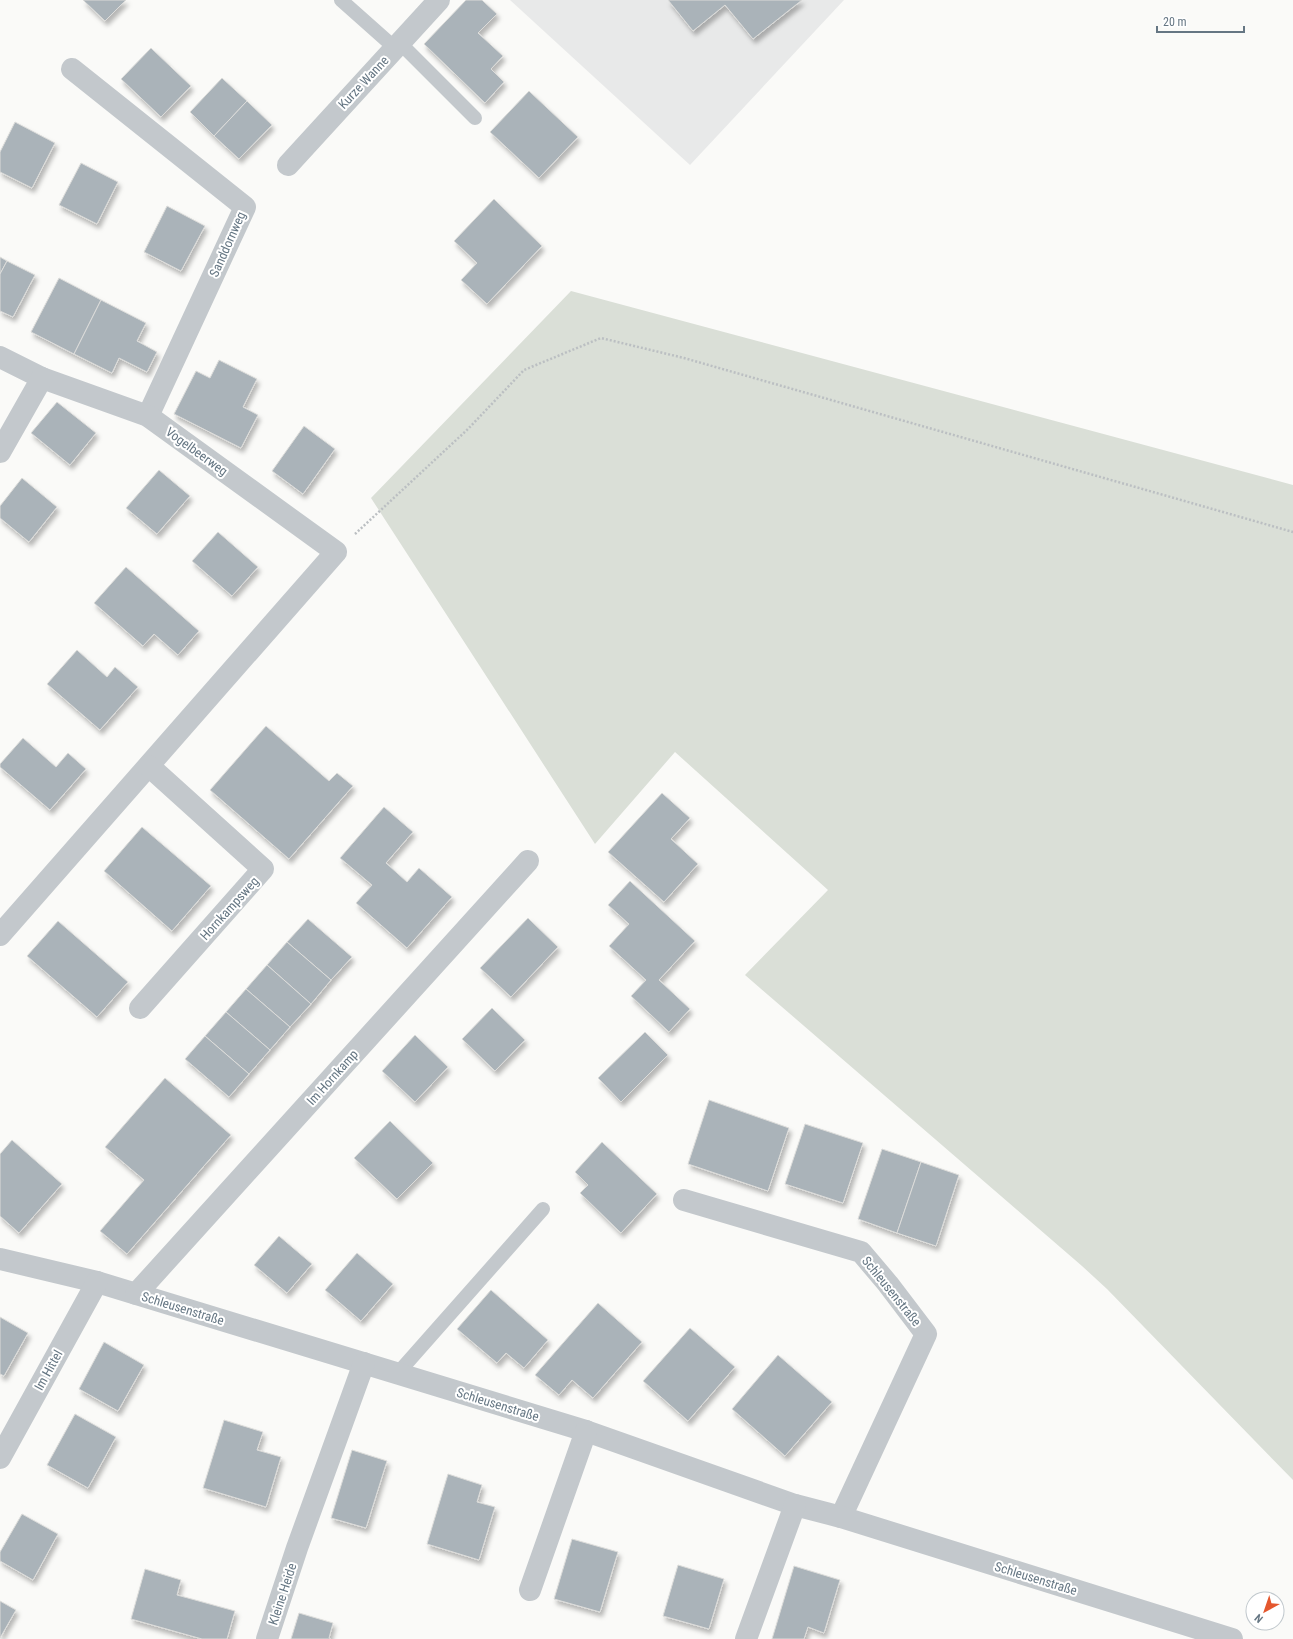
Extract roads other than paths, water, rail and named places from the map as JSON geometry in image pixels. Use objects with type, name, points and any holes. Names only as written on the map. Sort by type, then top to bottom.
[{"type":"street","name":"Kurze Wanne","points":[[288,165],[439,0]]},
{"type":"street","name":"Sanddornweg","points":[[72,69],[245,207],[148,416]]},
{"type":"street","name":"Vogelbeerweg","points":[[0,357],[42,378],[148,416],[336,552],[149,766]]},
{"type":"street","points":[[0,452],[42,378]]},
{"type":"street","points":[[0,935],[149,766]]},
{"type":"street","name":"Hornkampsweg","points":[[140,1008],[264,869],[149,766]]},
{"type":"street","name":"Im Hornkamp","points":[[136,1294],[528,861]]},
{"type":"street","name":"Schleusenstraße","points":[[684,1200],[861,1252],[888,1284],[926,1334],[841,1517]]},
{"type":"street","name":"Schleusenstraße","points":[[0,1259],[97,1282],[398,1373],[586,1431],[795,1505],[841,1517],[1232,1639]]},
{"type":"street","name":"Im Hittel","points":[[0,1458],[97,1282]]},
{"type":"street","name":"Kleine Heide","points":[[267,1639],[296,1548],[364,1363]]},
{"type":"street","points":[[530,1590],[586,1431]]},
{"type":"street","points":[[746,1639],[795,1505]]},
{"type":"lane","points":[[341,0],[397,46],[475,118]]},
{"type":"lane","points":[[398,1373],[543,1209]]}]
